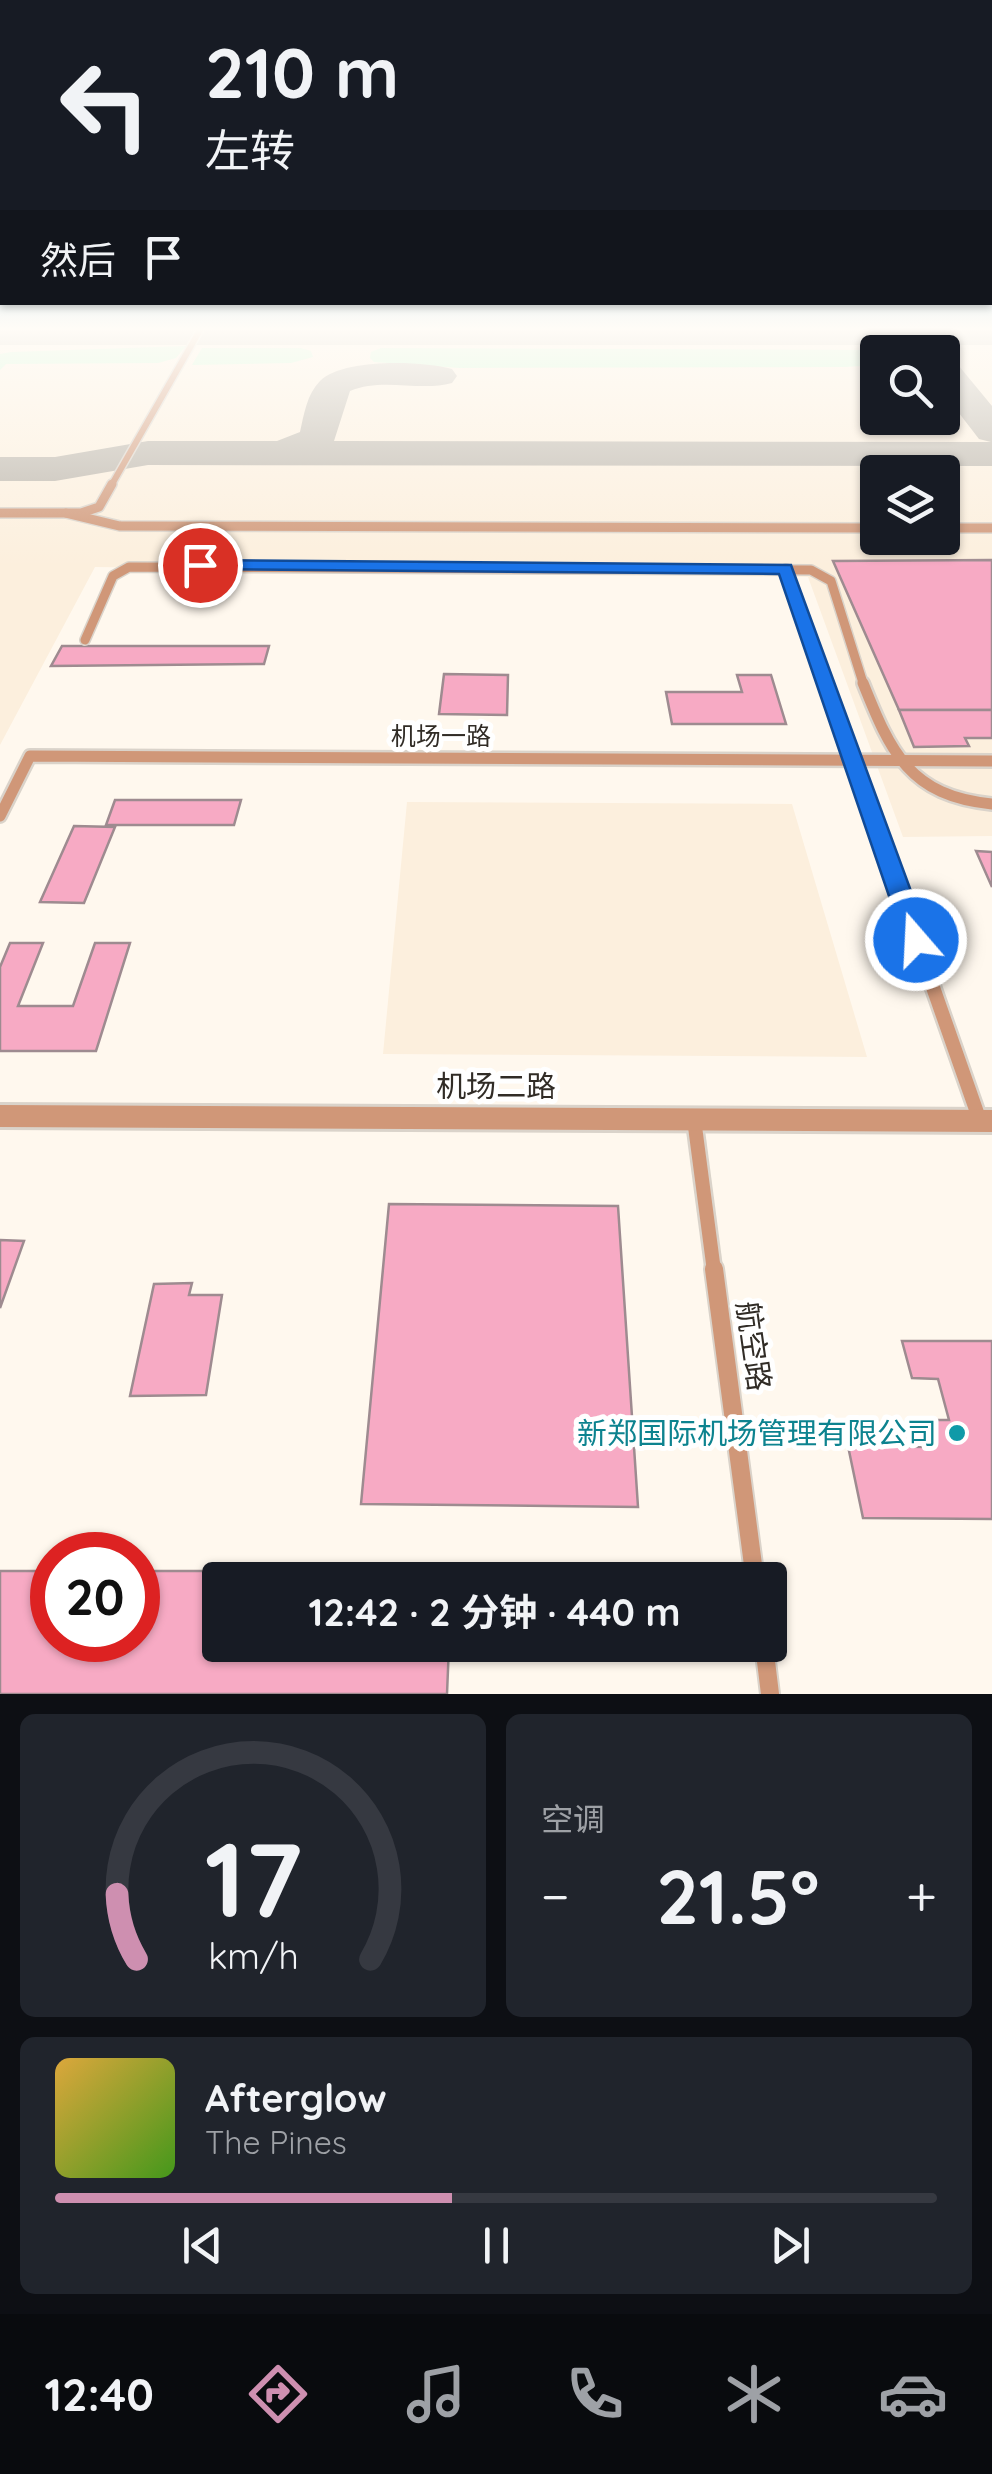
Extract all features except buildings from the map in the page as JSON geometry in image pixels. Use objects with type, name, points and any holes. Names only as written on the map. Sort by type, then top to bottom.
[{"type":"street","name":"机场二路","points":[[0,1116],[986,1121]]},
{"type":"lane","points":[[0,514],[93,510],[104,502],[156,409]]},
{"type":"lane","points":[[66,513],[120,526],[860,528]]},
{"type":"lane","points":[[960,528],[992,528]]},
{"type":"lane","points":[[84,640],[113,576],[129,567],[811,570],[828,577],[842,630],[898,760],[922,784],[940,795],[962,802],[992,804]]},
{"type":"lane","points":[[786,569],[986,1121]]},
{"type":"lane","name":"机场一路","points":[[0,816],[30,756],[992,761]]},
{"type":"lane","name":"航空路","points":[[694,1120],[753,1562]]},
{"type":"lane","points":[[766,1662],[770,1694]]},
{"type":"shaded area","points":[[0,409],[860,409],[860,435],[960,435],[960,409],[992,409],[992,836],[903,837],[808,577],[95,567],[0,745]]},
{"type":"shaded area","points":[[407,802],[792,804],[867,1057],[383,1054]]},
{"type":"taxiway","points":[[283,453],[317,438],[325,409]]},
{"type":"taxiway","points":[[975,409],[992,431]]},
{"type":"taxiway","points":[[0,469],[55,469],[148,453],[992,454]]},
{"type":"place","name":"新郑国际机场管理有限公司","points":[[957,1433]]},
{"type":"route","points":[[200,565],[786,569],[916,940]]}]
